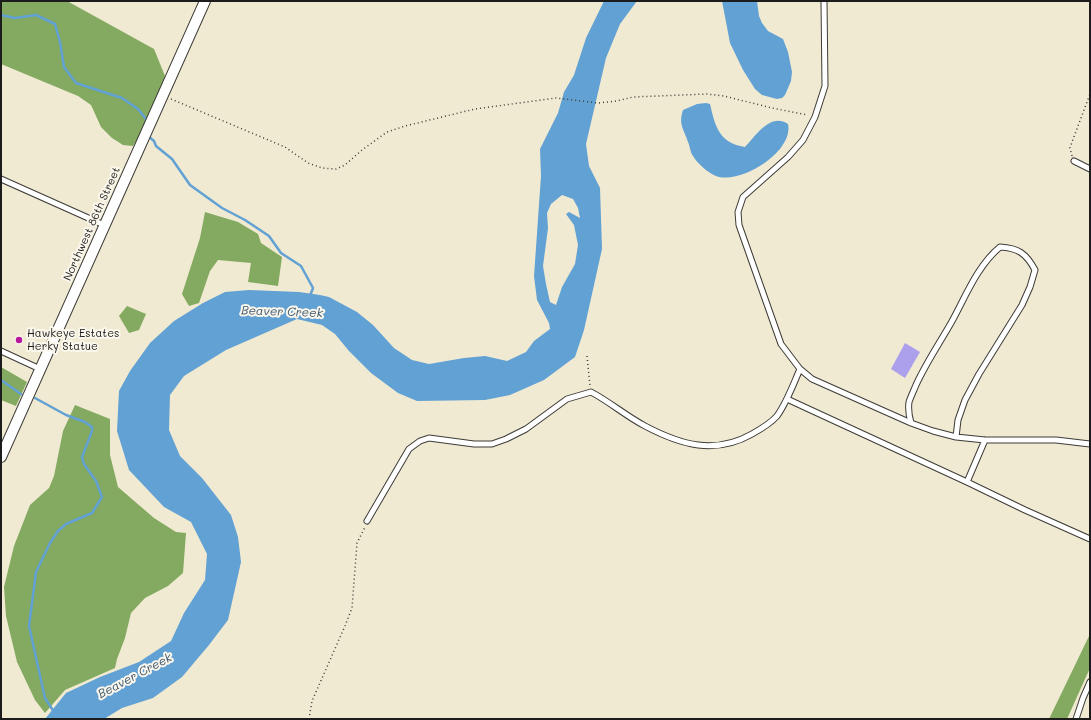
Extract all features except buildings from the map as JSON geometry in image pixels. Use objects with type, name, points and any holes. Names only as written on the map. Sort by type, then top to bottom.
[{"type":"street","name":"Northwest 86th Street","points":[[1,457],[205,1]]},
{"type":"lane","points":[[824,1],[825,86],[815,117],[803,140],[788,156],[742,197],[738,212],[739,225],[781,344],[800,369],[812,379],[911,423],[933,431],[956,437],[985,440],[1056,440],[1090,444]]},
{"type":"lane","points":[[1074,161],[1090,170]]},
{"type":"lane","points":[[1,179],[104,225]]},
{"type":"lane","points":[[911,423],[909,402],[920,375],[982,266],[992,253],[1000,247],[1008,247],[1021,252],[1029,258],[1035,270],[1030,287],[1022,305],[979,374],[965,400],[958,420],[956,437]]},
{"type":"lane","points":[[1,351],[40,369]]},
{"type":"lane","points":[[367,521],[409,449],[420,441],[429,438],[474,444],[492,444],[526,429],[567,399],[591,392],[629,416],[675,440],[706,446],[732,443],[763,428],[776,416],[787,399],[800,369]]},
{"type":"lane","points":[[787,399],[1090,539]]},
{"type":"lane","points":[[967,482],[985,440]]},
{"type":"lane","points":[[1076,719],[1082,698],[1090,682]]},
{"type":"path","points":[[162,95],[285,147],[308,163],[322,168],[336,169],[346,165],[362,150],[387,132],[405,126],[475,109],[556,98],[598,103],[617,101],[632,97],[707,94],[724,96],[815,117]]},
{"type":"path","points":[[1074,161],[1071,154],[1072,142],[1090,94]]},
{"type":"path","points":[[587,356],[591,392]]},
{"type":"path","points":[[309,719],[312,701],[352,608],[357,543],[367,521]]},
{"type":"green space","points":[[1,1],[67,1],[154,49],[165,76],[147,121],[133,146],[123,145],[112,138],[101,127],[91,105],[78,96],[1,64]]},
{"type":"green space","points":[[205,212],[238,222],[258,234],[261,243],[282,257],[278,286],[248,282],[251,263],[218,260],[210,271],[199,303],[189,306],[182,294],[200,238]]},
{"type":"green space","points":[[127,306],[146,314],[139,330],[129,333],[119,316]]},
{"type":"green space","points":[[1,367],[27,382],[16,406],[1,400]]},
{"type":"green space","points":[[75,405],[110,419],[110,455],[118,487],[154,518],[176,532],[186,533],[183,573],[168,586],[145,598],[131,613],[125,638],[115,668],[65,690],[45,713],[35,700],[17,662],[6,616],[4,587],[14,546],[30,505],[49,488],[54,476],[63,431]]},
{"type":"green space","points":[[1090,634],[1090,668],[1067,719],[1049,719]]},
{"type":"water","name":"Beaver Creek","points":[[604,1],[637,1],[620,24],[606,58],[586,144],[589,166],[600,188],[602,249],[584,330],[575,357],[544,380],[510,395],[485,400],[417,401],[398,393],[371,373],[349,351],[335,334],[322,325],[297,319],[226,350],[184,376],[170,395],[169,430],[180,456],[202,478],[231,515],[238,537],[241,562],[228,620],[182,677],[153,698],[122,708],[104,719],[45,719],[66,693],[100,677],[139,662],[171,641],[184,613],[205,580],[207,554],[191,522],[164,507],[129,470],[117,431],[119,391],[130,371],[150,343],[174,321],[203,303],[225,292],[249,290],[299,292],[320,295],[329,297],[357,312],[373,325],[394,348],[412,360],[429,364],[485,356],[507,361],[526,352],[534,341],[550,329],[549,323],[537,300],[534,276],[541,176],[540,149],[558,113],[564,92],[574,75],[586,38]],"holes":[[[562,195],[573,199],[578,208],[580,218],[569,212],[566,214],[574,225],[578,245],[575,264],[562,287],[556,305],[550,302],[543,266],[548,228],[547,213],[551,204]]]},
{"type":"water","points":[[722,1],[757,1],[759,16],[762,23],[768,31],[783,39],[788,52],[792,72],[791,81],[785,95],[782,98],[777,99],[762,95],[755,89],[743,70],[730,43]]},
{"type":"water","points":[[697,104],[710,104],[716,126],[729,142],[736,145],[745,147],[758,132],[769,123],[775,121],[781,121],[788,124],[788,135],[783,145],[774,155],[751,171],[738,176],[726,177],[713,175],[700,165],[691,153],[681,123],[683,110]]},
{"type":"waterway","points":[[1,15],[15,18],[36,15],[55,24],[60,42],[64,67],[76,83],[122,98],[138,109],[146,119],[146,123]]},
{"type":"waterway","points":[[148,136],[154,141],[156,146],[172,159],[190,185],[222,208],[245,220],[269,236],[281,253],[301,266],[313,288],[310,296]]},
{"type":"waterway","points":[[1,380],[21,394]]},
{"type":"waterway","points":[[35,398],[66,415],[85,422],[92,427],[92,431],[82,457],[84,464],[96,481],[102,497],[92,513],[66,524],[58,531],[50,543],[36,572],[29,626],[45,698],[54,712]]},
{"type":"place","name":"Hawkeye Estates Herky Statue","points":[[19,340]]}]
